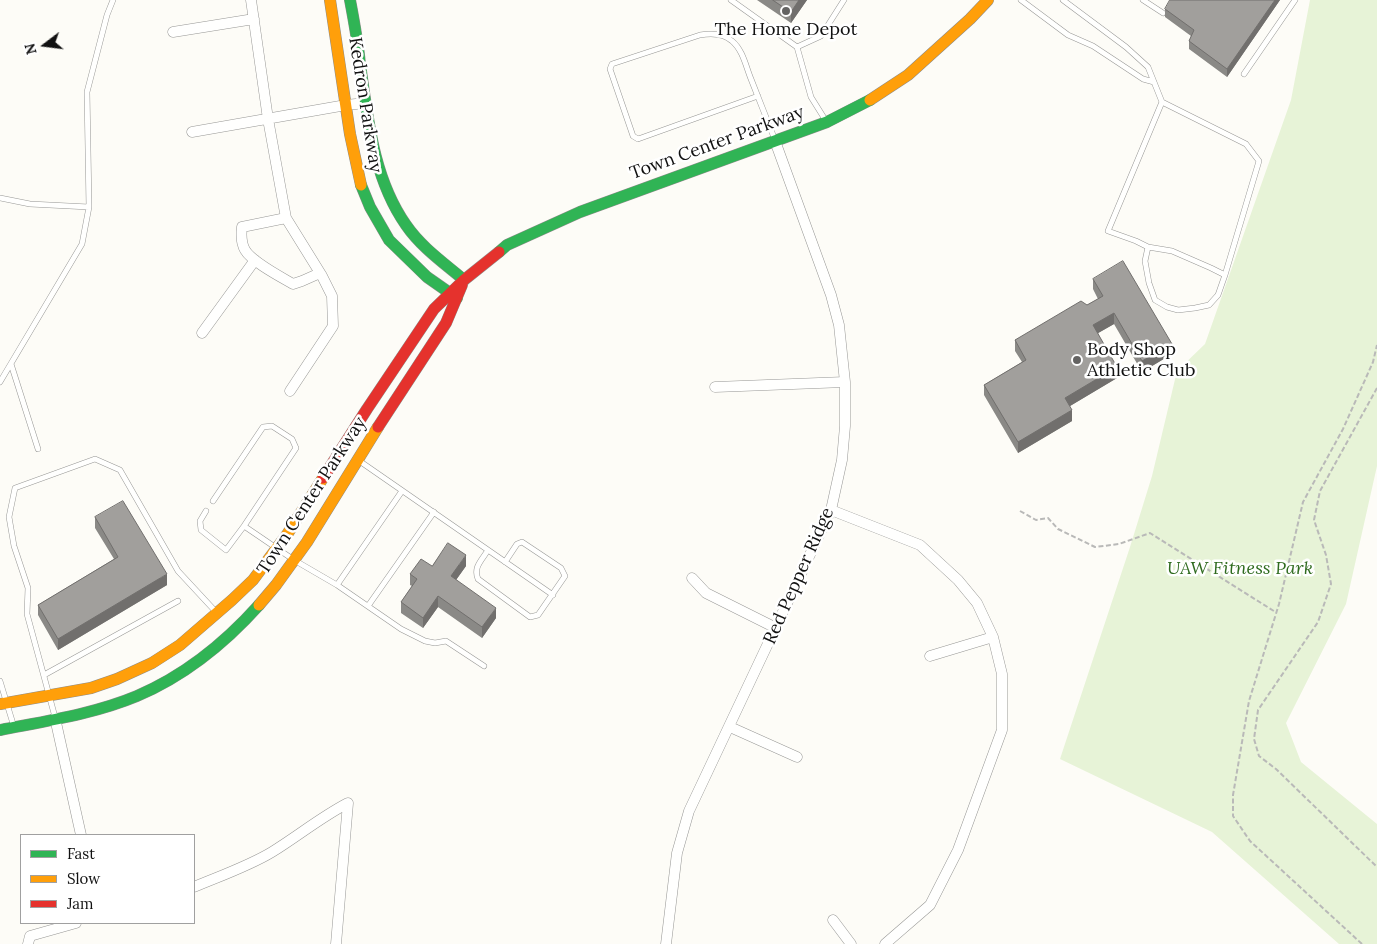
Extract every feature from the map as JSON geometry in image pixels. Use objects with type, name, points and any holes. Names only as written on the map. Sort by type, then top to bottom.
[{"type":"street","points":[[251,0],[268,119],[286,218],[320,272],[332,296],[333,326],[290,391]]},
{"type":"street","name":"Kedron Parkway","points":[[330,0],[350,134],[361,187],[388,240],[427,277],[454,295]]},
{"type":"street","name":"Kedron Parkway","points":[[350,0],[369,130],[380,175],[389,197],[406,226],[425,246],[464,280]]},
{"type":"street","name":"Town Center Parkway","points":[[970,19],[979,0]]},
{"type":"street","name":"Town Center Parkway","points":[[0,730],[94,710],[137,696],[176,676],[202,658],[256,609],[294,560],[392,404],[446,324],[454,295],[464,280],[507,245],[580,212],[827,122],[867,102],[908,75],[970,19],[988,0]]},
{"type":"street","points":[[173,32],[254,20]]},
{"type":"street","points":[[192,132],[366,103]]},
{"type":"street","name":"Red Pepper Ridge","points":[[666,944],[677,853],[689,811],[831,510],[842,460],[845,382],[839,325],[831,295],[775,141]]},
{"type":"street","points":[[286,218],[242,227],[241,236],[245,250],[255,260],[293,284],[320,272]]},
{"type":"street","points":[[202,333],[255,260]]},
{"type":"street","name":"Town Center Parkway","points":[[3,703],[91,688],[117,679],[152,663],[180,645],[217,614],[253,580],[277,548],[434,309],[454,295]]},
{"type":"street","points":[[715,387],[845,382]]},
{"type":"street","points":[[831,510],[920,545],[958,580],[977,604],[993,637],[1002,674],[1002,730],[958,850],[930,905],[885,944]]},
{"type":"street","points":[[692,578],[706,593],[776,628]]},
{"type":"street","points":[[930,656],[993,637]]},
{"type":"street","points":[[56,718],[81,834]]},
{"type":"street","points":[[730,727],[797,757]]},
{"type":"street","points":[[195,887],[271,853],[330,812],[348,803],[336,944]]},
{"type":"street","points":[[833,920],[851,944]]},
{"type":"street","points":[[28,944],[30,936],[72,924]]},
{"type":"lane","points":[[0,382],[82,244],[89,207],[86,92],[113,0]]},
{"type":"lane","points":[[731,0],[797,48],[811,96],[827,122]]},
{"type":"lane","points":[[797,48],[821,36],[844,0]]},
{"type":"lane","points":[[1021,0],[1068,35],[1093,46],[1143,79],[1154,82]]},
{"type":"lane","points":[[1063,0],[1126,46],[1148,67],[1162,102],[1246,144],[1259,161],[1225,275],[1218,295],[1209,305],[1178,310],[1156,300],[1149,283],[1145,261],[1148,247]]},
{"type":"lane","points":[[1143,0],[1163,13]]},
{"type":"lane","points":[[1244,74],[1295,0]]},
{"type":"lane","points":[[758,96],[638,139],[633,136],[610,69],[612,64],[700,35],[711,33],[722,36],[732,41],[739,48],[758,96],[775,141]]},
{"type":"lane","points":[[1162,102],[1108,231],[1148,247],[1172,251],[1225,275]]},
{"type":"lane","points":[[0,198],[30,204],[89,207]]},
{"type":"lane","points":[[11,364],[38,449]]},
{"type":"lane","points":[[206,511],[200,521],[201,530],[226,550],[296,448],[292,439],[272,426],[263,427],[212,501]]},
{"type":"lane","points":[[56,718],[27,614],[28,588],[14,546],[9,516],[15,488],[94,459],[120,470],[178,571],[217,614]]},
{"type":"lane","points":[[358,459],[553,595]]},
{"type":"lane","points":[[337,585],[402,490]]},
{"type":"lane","points":[[368,606],[434,512]]},
{"type":"lane","points":[[244,526],[402,629],[425,641],[435,643],[446,641],[484,666]]},
{"type":"lane","points":[[488,550],[476,568],[478,579],[525,614],[530,617],[538,615],[565,576],[561,568],[522,542],[517,544],[505,562]]},
{"type":"lane","points":[[44,674],[178,601]]},
{"type":"lane","points":[[0,681],[3,703],[14,728]]},
{"type":"path","points":[[1362,944],[1250,840],[1233,816],[1233,795],[1249,701],[1276,613],[1303,502],[1343,429],[1373,362],[1377,345]]},
{"type":"path","points":[[1377,388],[1320,491],[1314,520],[1326,555],[1331,584],[1318,622],[1258,710],[1254,739],[1260,756],[1276,768],[1377,867]]},
{"type":"path","points":[[1020,511],[1036,520],[1048,518],[1058,529],[1094,547],[1120,544],[1150,533],[1276,613]]},
{"type":"green space","name":"UAW Fitness Park","points":[[1310,0],[1377,0],[1377,466],[1346,604],[1286,723],[1301,762],[1377,824],[1377,944],[1339,944],[1212,832],[1060,759],[1152,476],[1177,371],[1205,344],[1291,100]]},
{"type":"building","points":[[773,0],[799,0],[791,12]]},
{"type":"building","points":[[1170,0],[1275,0],[1227,69],[1189,41],[1194,30],[1165,9]]},
{"type":"building","points":[[1123,261],[1172,344],[1142,361],[1114,313],[1093,325],[1117,367],[1065,398],[1072,410],[1018,442],[984,385],[1026,360],[1015,340],[1081,301],[1087,305],[1103,296],[1093,279]]},
{"type":"building","points":[[123,501],[167,574],[58,639],[38,605],[118,557],[95,517]]},
{"type":"building","points":[[448,543],[466,555],[451,576],[496,608],[482,627],[438,596],[423,618],[401,602],[417,579],[410,574],[421,559],[432,566]]},
{"type":"traffic: fast","points":[[350,0],[369,127],[386,188],[395,207],[412,233],[464,280]]},
{"type":"traffic: fast","points":[[499,252],[507,245],[580,212],[827,122],[870,100]]},
{"type":"traffic: fast","points":[[361,185],[370,207],[389,240],[427,277],[457,298]]},
{"type":"traffic: fast","points":[[0,730],[104,708],[154,688],[203,657],[259,605]]},
{"type":"traffic: slow","points":[[330,0],[350,134],[361,185]]},
{"type":"traffic: slow","points":[[870,100],[908,75],[970,19],[988,0]]},
{"type":"traffic: slow","points":[[259,605],[307,542],[378,427]]},
{"type":"traffic: slow","points":[[0,704],[91,688],[117,679],[152,663],[180,645],[253,580],[288,533],[323,478]]},
{"type":"traffic: jam","points":[[323,478],[434,309],[464,280],[499,252]]},
{"type":"traffic: jam","points":[[378,427],[446,323],[462,285]]},
{"type":"place","name":"The Home Depot","points":[[786,11]]},
{"type":"place","name":"Body Shop Athletic Club","points":[[1077,360]]}]
